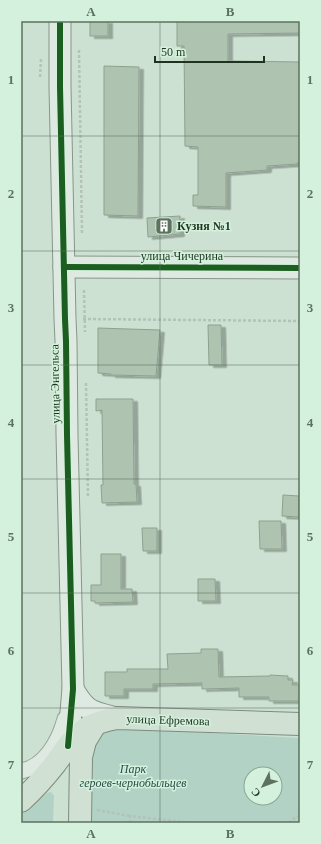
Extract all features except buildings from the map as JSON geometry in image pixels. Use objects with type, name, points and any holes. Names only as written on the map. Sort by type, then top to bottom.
[{"type":"main road","name":"улица Ефремова","points":[[108,720],[300,724]]},
{"type":"main road","points":[[21,801],[32,791],[68,746],[84,730],[108,720]]},
{"type":"main road","points":[[86,816],[81,757],[82,749],[89,733],[108,720]]},
{"type":"street","name":"улица Энгельса","points":[[60,21],[60,87],[73,689],[68,746]]},
{"type":"street","name":"улица Чичерина","points":[[64,267],[300,268]]},
{"type":"street","points":[[73,689],[82,705],[89,710],[103,715],[108,720]]},
{"type":"street","points":[[21,771],[39,764],[53,747],[64,724],[73,689]]},
{"type":"street","points":[[21,779],[38,775],[54,765]]},
{"type":"path","points":[[79,45],[82,234]]},
{"type":"path","points":[[79,320],[300,321]]},
{"type":"path","points":[[86,816],[130,816],[191,823]]},
{"type":"path","points":[[130,816],[130,823]]},
{"type":"path","points":[[289,823],[300,816]]},
{"type":"green space","name":"Парк героев-чернобыльцев","points":[[115,728],[300,738],[300,823],[85,823],[86,760],[101,734]]},
{"type":"green space","points":[[50,792],[54,796],[53,823],[21,823],[21,815]]},
{"type":"cycle path","points":[[60,21],[60,87],[73,689],[68,746]]},
{"type":"cycle path","points":[[64,267],[300,268]]},
{"type":"place","name":"Кузня №1","points":[[164,226]]}]
